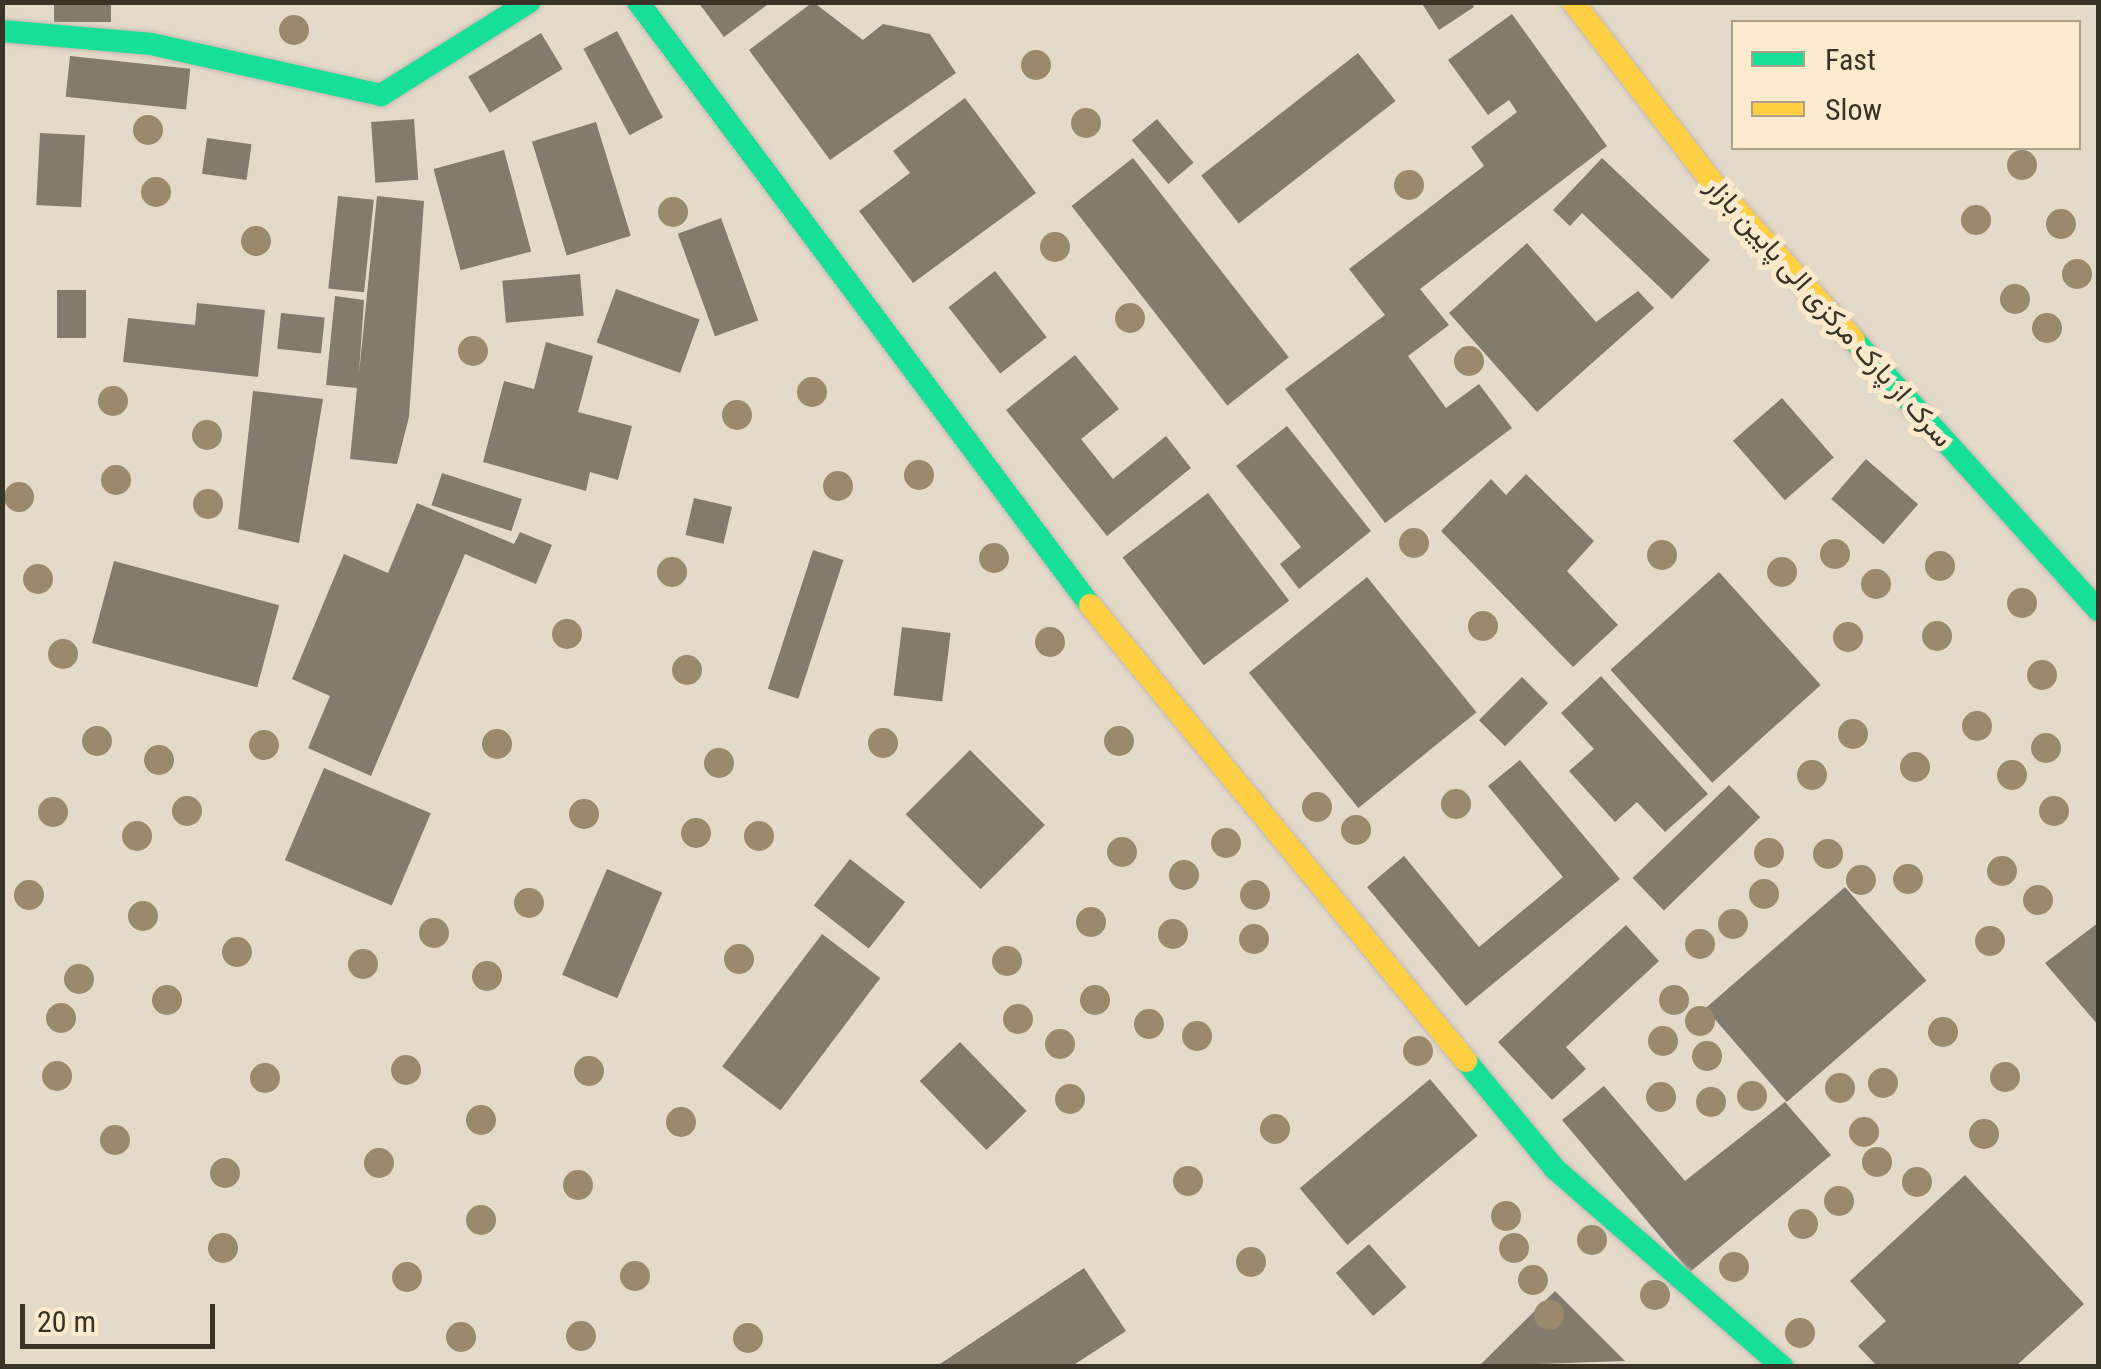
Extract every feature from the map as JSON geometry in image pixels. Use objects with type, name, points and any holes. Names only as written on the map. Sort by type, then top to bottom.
[{"type":"street","points":[[2,31],[151,44],[381,95],[529,2]]},
{"type":"street","points":[[638,2],[1110,632],[1555,1169],[1782,1366]]},
{"type":"street","name":"سرک از پارک مرکزی الی پایین بازار","points":[[1573,2],[1715,186],[2098,610]]},
{"type":"building","points":[[54,2],[111,2],[111,22],[54,22]]},
{"type":"building","points":[[698,2],[771,2],[724,37]]},
{"type":"building","points":[[813,2],[863,40],[883,24],[930,34],[956,73],[830,160],[749,50]]},
{"type":"building","points":[[1421,2],[1471,2],[1474,7],[1439,30]]},
{"type":"building","points":[[1512,14],[1607,146],[1420,289],[1449,325],[1408,356],[1446,408],[1479,384],[1512,428],[1385,523],[1285,389],[1385,315],[1349,269],[1484,166],[1471,147],[1517,112],[1509,100],[1488,115],[1448,60]]},
{"type":"building","points":[[617,31],[663,118],[629,135],[583,49]]},
{"type":"building","points":[[541,33],[563,69],[490,113],[468,77]]},
{"type":"building","points":[[1358,53],[1396,101],[1239,224],[1201,176]]},
{"type":"building","points":[[70,56],[190,69],[186,109],[66,97]]},
{"type":"building","points":[[965,98],[1036,193],[913,283],[859,211],[910,173],[893,151]]},
{"type":"building","points":[[414,119],[418,180],[375,183],[371,122]]},
{"type":"building","points":[[1157,119],[1194,163],[1168,184],[1132,140]]},
{"type":"building","points":[[596,122],[631,236],[567,255],[532,142]]},
{"type":"building","points":[[40,133],[85,135],[81,207],[36,205]]},
{"type":"building","points":[[207,138],[252,144],[247,180],[202,174]]},
{"type":"building","points":[[504,150],[531,251],[461,270],[433,169]]},
{"type":"building","points":[[1133,158],[1289,357],[1227,405],[1072,206]]},
{"type":"building","points":[[1602,158],[1710,260],[1672,299],[1582,213],[1570,226],[1553,210]]},
{"type":"building","points":[[338,196],[374,200],[364,292],[328,288]]},
{"type":"building","points":[[377,196],[424,201],[409,417],[397,464],[350,459],[357,388],[326,385],[335,296],[364,300],[359,373]]},
{"type":"building","points":[[721,218],[758,320],[715,336],[678,234]]},
{"type":"building","points":[[1527,243],[1596,322],[1638,291],[1654,308],[1537,412],[1449,313]]},
{"type":"building","points":[[995,271],[1047,337],[1000,374],[949,307]]},
{"type":"building","points":[[580,274],[584,316],[506,323],[502,281]]},
{"type":"building","points":[[616,289],[700,319],[680,373],[597,343]]},
{"type":"building","points":[[57,290],[86,290],[86,338],[57,338]]},
{"type":"building","points":[[197,303],[265,310],[258,377],[123,362],[128,318],[195,325]]},
{"type":"building","points":[[281,313],[325,318],[321,353],[277,349]]},
{"type":"building","points":[[546,342],[593,356],[578,412],[632,426],[618,480],[590,472],[586,491],[483,462],[504,381],[534,389]]},
{"type":"building","points":[[1075,355],[1119,409],[1081,439],[1113,479],[1166,436],[1191,468],[1107,536],[1006,410]]},
{"type":"building","points":[[253,391],[323,399],[299,543],[238,529]]},
{"type":"building","points":[[1782,398],[1834,458],[1785,500],[1733,441]]},
{"type":"building","points":[[1287,426],[1371,531],[1299,589],[1280,564],[1301,547],[1236,466]]},
{"type":"building","points":[[1866,459],[1918,504],[1883,544],[1831,499]]},
{"type":"building","points":[[442,473],[522,499],[511,531],[431,505]]},
{"type":"building","points":[[1526,474],[1594,541],[1567,571],[1618,625],[1573,667],[1441,531],[1491,479],[1506,495]]},
{"type":"building","points":[[1208,493],[1289,601],[1204,665],[1123,557]]},
{"type":"building","points":[[694,498],[732,507],[723,544],[685,535]]},
{"type":"building","points":[[417,503],[514,544],[520,532],[552,545],[536,584],[465,554],[371,776],[308,748],[330,696],[292,679],[344,554],[388,573]]},
{"type":"building","points":[[813,550],[843,560],[798,699],[768,689]]},
{"type":"building","points":[[114,561],[279,605],[257,687],[92,643]]},
{"type":"building","points":[[1719,572],[1821,685],[1712,783],[1611,670]]},
{"type":"building","points":[[1367,577],[1477,712],[1358,808],[1249,673]]},
{"type":"building","points":[[902,627],[951,633],[942,701],[894,695]]},
{"type":"building","points":[[1601,676],[1708,794],[1665,832],[1637,802],[1615,822],[1569,771],[1594,749],[1561,713]]},
{"type":"building","points":[[1522,677],[1548,703],[1505,746],[1479,720]]},
{"type":"building","points":[[970,750],[1045,825],[981,889],[906,814]]},
{"type":"building","points":[[1520,760],[1620,879],[1466,1006],[1367,887],[1404,856],[1479,947],[1563,877],[1488,786]]},
{"type":"building","points":[[324,768],[431,813],[392,905],[285,860]]},
{"type":"building","points":[[1729,785],[1760,817],[1664,910],[1633,878]]},
{"type":"building","points":[[850,859],[905,902],[869,949],[814,905]]},
{"type":"building","points":[[607,869],[662,892],[617,998],[562,975]]},
{"type":"building","points":[[1845,887],[1926,981],[1787,1102],[1705,1008]]},
{"type":"building","points":[[2098,923],[2098,1025],[2045,963]]},
{"type":"building","points":[[1626,925],[1659,961],[1566,1047],[1586,1069],[1552,1100],[1498,1042]]},
{"type":"building","points":[[822,934],[880,978],[780,1111],[722,1067]]},
{"type":"building","points":[[960,1042],[1027,1111],[986,1150],[920,1081]]},
{"type":"building","points":[[1430,1079],[1478,1136],[1347,1245],[1300,1188]]},
{"type":"building","points":[[1604,1086],[1685,1181],[1785,1102],[1831,1155],[1690,1272],[1562,1120]]},
{"type":"building","points":[[1965,1175],[2084,1304],[2016,1366],[1877,1366],[1858,1346],[1886,1321],[1850,1281]]},
{"type":"building","points":[[1369,1244],[1406,1287],[1373,1316],[1336,1273]]},
{"type":"building","points":[[1084,1268],[1126,1331],[1072,1366],[937,1366]]},
{"type":"building","points":[[1555,1291],[1625,1361],[1479,1366]]},
{"type":"traffic: fast","points":[[2,31],[151,44],[381,95],[529,2]]},
{"type":"traffic: fast","points":[[638,2],[1090,605]]},
{"type":"traffic: fast","points":[[1854,340],[2098,610]]},
{"type":"traffic: fast","points":[[1466,1061],[1555,1169],[1782,1366]]},
{"type":"traffic: slow","points":[[1573,2],[1715,186],[1854,340]]},
{"type":"traffic: slow","points":[[1090,605],[1466,1061]]}]
